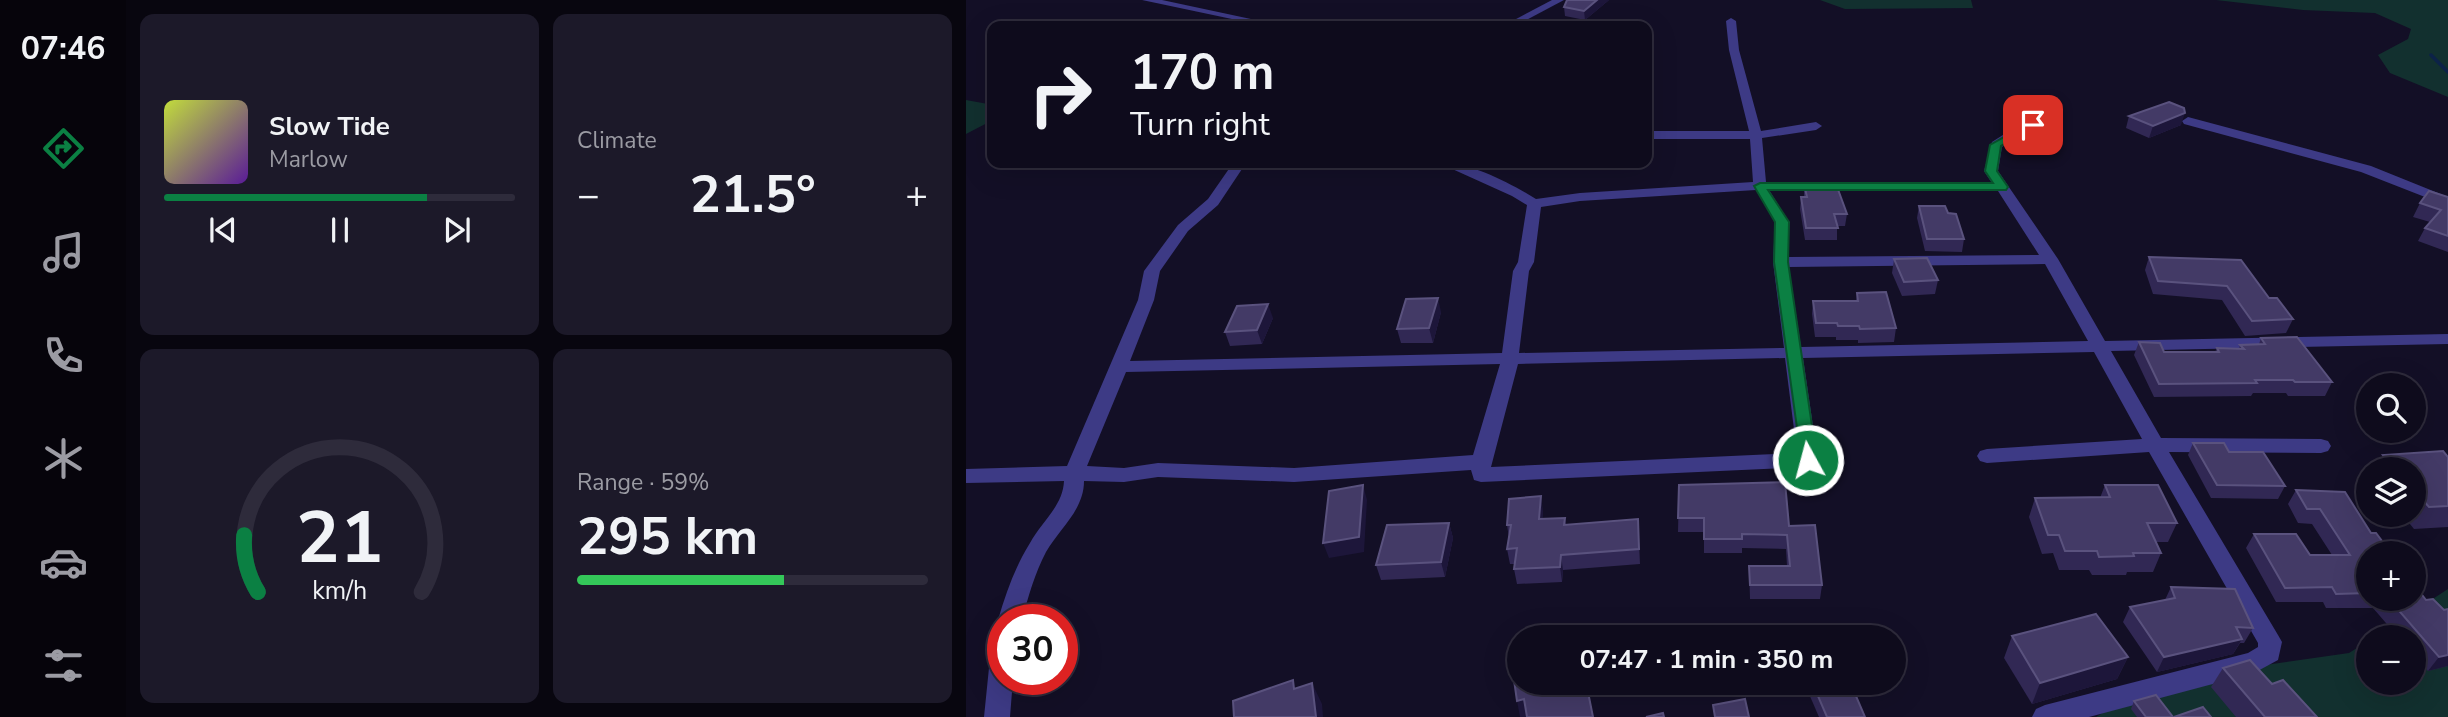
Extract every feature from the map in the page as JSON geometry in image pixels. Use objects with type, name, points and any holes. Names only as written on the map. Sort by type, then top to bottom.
[{"type":"street","points":[[1147,0],[1254,21]]},
{"type":"street","points":[[1518,21],[1559,0]]},
{"type":"street","points":[[1534,204],[1526,262],[1521,271],[1511,335],[1510,361],[1481,463],[1481,475],[1808,460],[1796,355],[1781,262],[1782,222],[1760,186],[1756,135],[1734,50],[1731,21]]},
{"type":"street","points":[[2045,717],[2254,662],[2269,653],[2270,642],[2050,259],[1991,171],[1996,145],[2017,131],[2056,117]]},
{"type":"street","points":[[2188,121],[2366,169],[2448,202]]},
{"type":"street","points":[[1652,135],[1756,135],[1816,126]]},
{"type":"street","points":[[1014,604],[1020,583],[1044,538],[1064,514],[1076,491],[1074,473],[1146,300],[1152,271],[1182,228],[1213,202],[1236,168]]},
{"type":"street","points":[[1458,168],[1517,193],[1534,204],[1580,197],[1760,186],[2001,187]]},
{"type":"street","points":[[1781,262],[2050,259]]},
{"type":"street","points":[[1119,367],[1796,355],[2098,345],[2448,339]]},
{"type":"street","points":[[1987,456],[2155,445],[2320,446]]},
{"type":"street","points":[[966,476],[1074,473],[1124,475],[1158,470],[1294,475],[1481,463]]},
{"type":"street","points":[[997,717],[999,695]]},
{"type":"green space","points":[[1820,0],[1971,0],[1973,8],[1845,9]]},
{"type":"green space","points":[[2216,0],[2448,0],[2448,97],[2390,73],[2378,55],[2408,39],[2411,29],[2375,13],[2303,10]]},
{"type":"green space","points":[[966,100],[987,104],[987,123],[966,134]]},
{"type":"green space","points":[[2448,589],[2448,717],[2096,717],[2154,681],[2349,653],[2356,649],[2356,695],[2426,695],[2426,625],[2392,625],[2414,611],[2426,611],[2426,603]]},
{"type":"building","points":[[1567,0],[1597,0],[1584,11],[1564,7]]},
{"type":"building","points":[[2169,102],[2184,108],[2185,113],[2153,126],[2129,116]]},
{"type":"building","points":[[1804,184],[1836,184],[1847,214],[1834,214],[1838,228],[1806,228],[1801,197],[1807,197]]},
{"type":"building","points":[[2429,191],[2448,197],[2448,236],[2425,228],[2441,210],[2420,203]]},
{"type":"building","points":[[1919,206],[1945,206],[1948,213],[1956,214],[1964,239],[1927,239]]},
{"type":"building","points":[[2149,257],[2241,260],[2269,298],[2277,298],[2293,319],[2252,321],[2227,286],[2158,281]]},
{"type":"building","points":[[1927,258],[1938,280],[1904,282],[1894,259]]},
{"type":"building","points":[[1886,292],[1896,328],[1860,329],[1859,326],[1838,326],[1837,323],[1816,323],[1813,301],[1858,301],[1857,293]]},
{"type":"building","points":[[1438,298],[1429,328],[1397,329],[1406,299]]},
{"type":"building","points":[[1268,304],[1257,330],[1225,332],[1237,306]]},
{"type":"building","points":[[2297,337],[2332,382],[2255,380],[2257,383],[2159,384],[2139,342],[2160,343],[2164,352],[2219,352],[2217,348],[2244,349],[2240,345],[2265,344],[2261,338]]},
{"type":"building","points":[[2193,443],[2224,443],[2229,452],[2263,452],[2285,486],[2217,485]]},
{"type":"building","points":[[2443,451],[2448,457],[2448,506],[2429,507],[2426,504],[2426,457],[2383,455]]},
{"type":"building","points":[[1785,482],[1789,526],[1815,525],[1822,585],[1750,585],[1749,566],[1790,566],[1787,535],[1742,534],[1742,539],[1704,539],[1704,518],[1678,518],[1679,485]]},
{"type":"building","points":[[1363,485],[1359,537],[1323,543],[1329,491]]},
{"type":"building","points":[[2105,485],[2158,485],[2177,523],[2147,523],[2161,553],[2099,557],[2097,551],[2065,551],[2059,535],[2048,535],[2035,498],[2110,497]]},
{"type":"building","points":[[2296,490],[2345,492],[2356,509],[2356,527],[2367,527],[2382,541],[2356,541],[2356,593],[2336,594],[2332,587],[2285,588],[2254,534],[2296,534],[2310,555],[2350,555],[2320,509],[2307,509]]},
{"type":"building","points":[[1541,496],[1539,519],[1565,518],[1564,525],[1638,519],[1639,549],[1561,555],[1560,567],[1514,569],[1517,548],[1507,549],[1511,525],[1507,525],[1509,499]]},
{"type":"building","points":[[1449,523],[1441,562],[1376,565],[1387,525]]},
{"type":"building","points":[[2171,587],[2235,589],[2253,628],[2236,627],[2242,639],[2164,657],[2130,607],[2175,598]]},
{"type":"building","points":[[2433,599],[2444,610],[2448,609],[2448,655],[2439,657],[2426,642],[2426,625],[2411,625],[2399,611],[2426,611],[2426,600]]},
{"type":"building","points":[[2096,614],[2128,657],[2040,683],[2012,636]]},
{"type":"building","points":[[2250,660],[2272,684],[2283,680],[2317,717],[2265,717],[2223,668]]},
{"type":"building","points":[[1293,680],[1294,689],[1312,683],[1316,717],[1234,717],[1233,701]]},
{"type":"building","points":[[1516,695],[1589,695],[1593,717],[1527,717],[1524,699],[1517,701]]},
{"type":"building","points":[[1818,695],[1856,695],[1865,717],[1827,717]]},
{"type":"building","points":[[2156,695],[2173,717],[2146,717],[2134,701]]},
{"type":"building","points":[[1745,699],[1749,717],[1715,717],[1713,705]]},
{"type":"building","points":[[2203,707],[2211,717],[2174,717]]},
{"type":"building","points":[[1663,713],[1664,717],[1646,717]]},
{"type":"waterway","points":[[2431,55],[2448,72]]},
{"type":"route","points":[[1808,460],[1796,355],[1781,262],[1782,222],[1760,186],[2001,187],[1991,171],[1996,145],[2017,131],[2033,125]]}]
